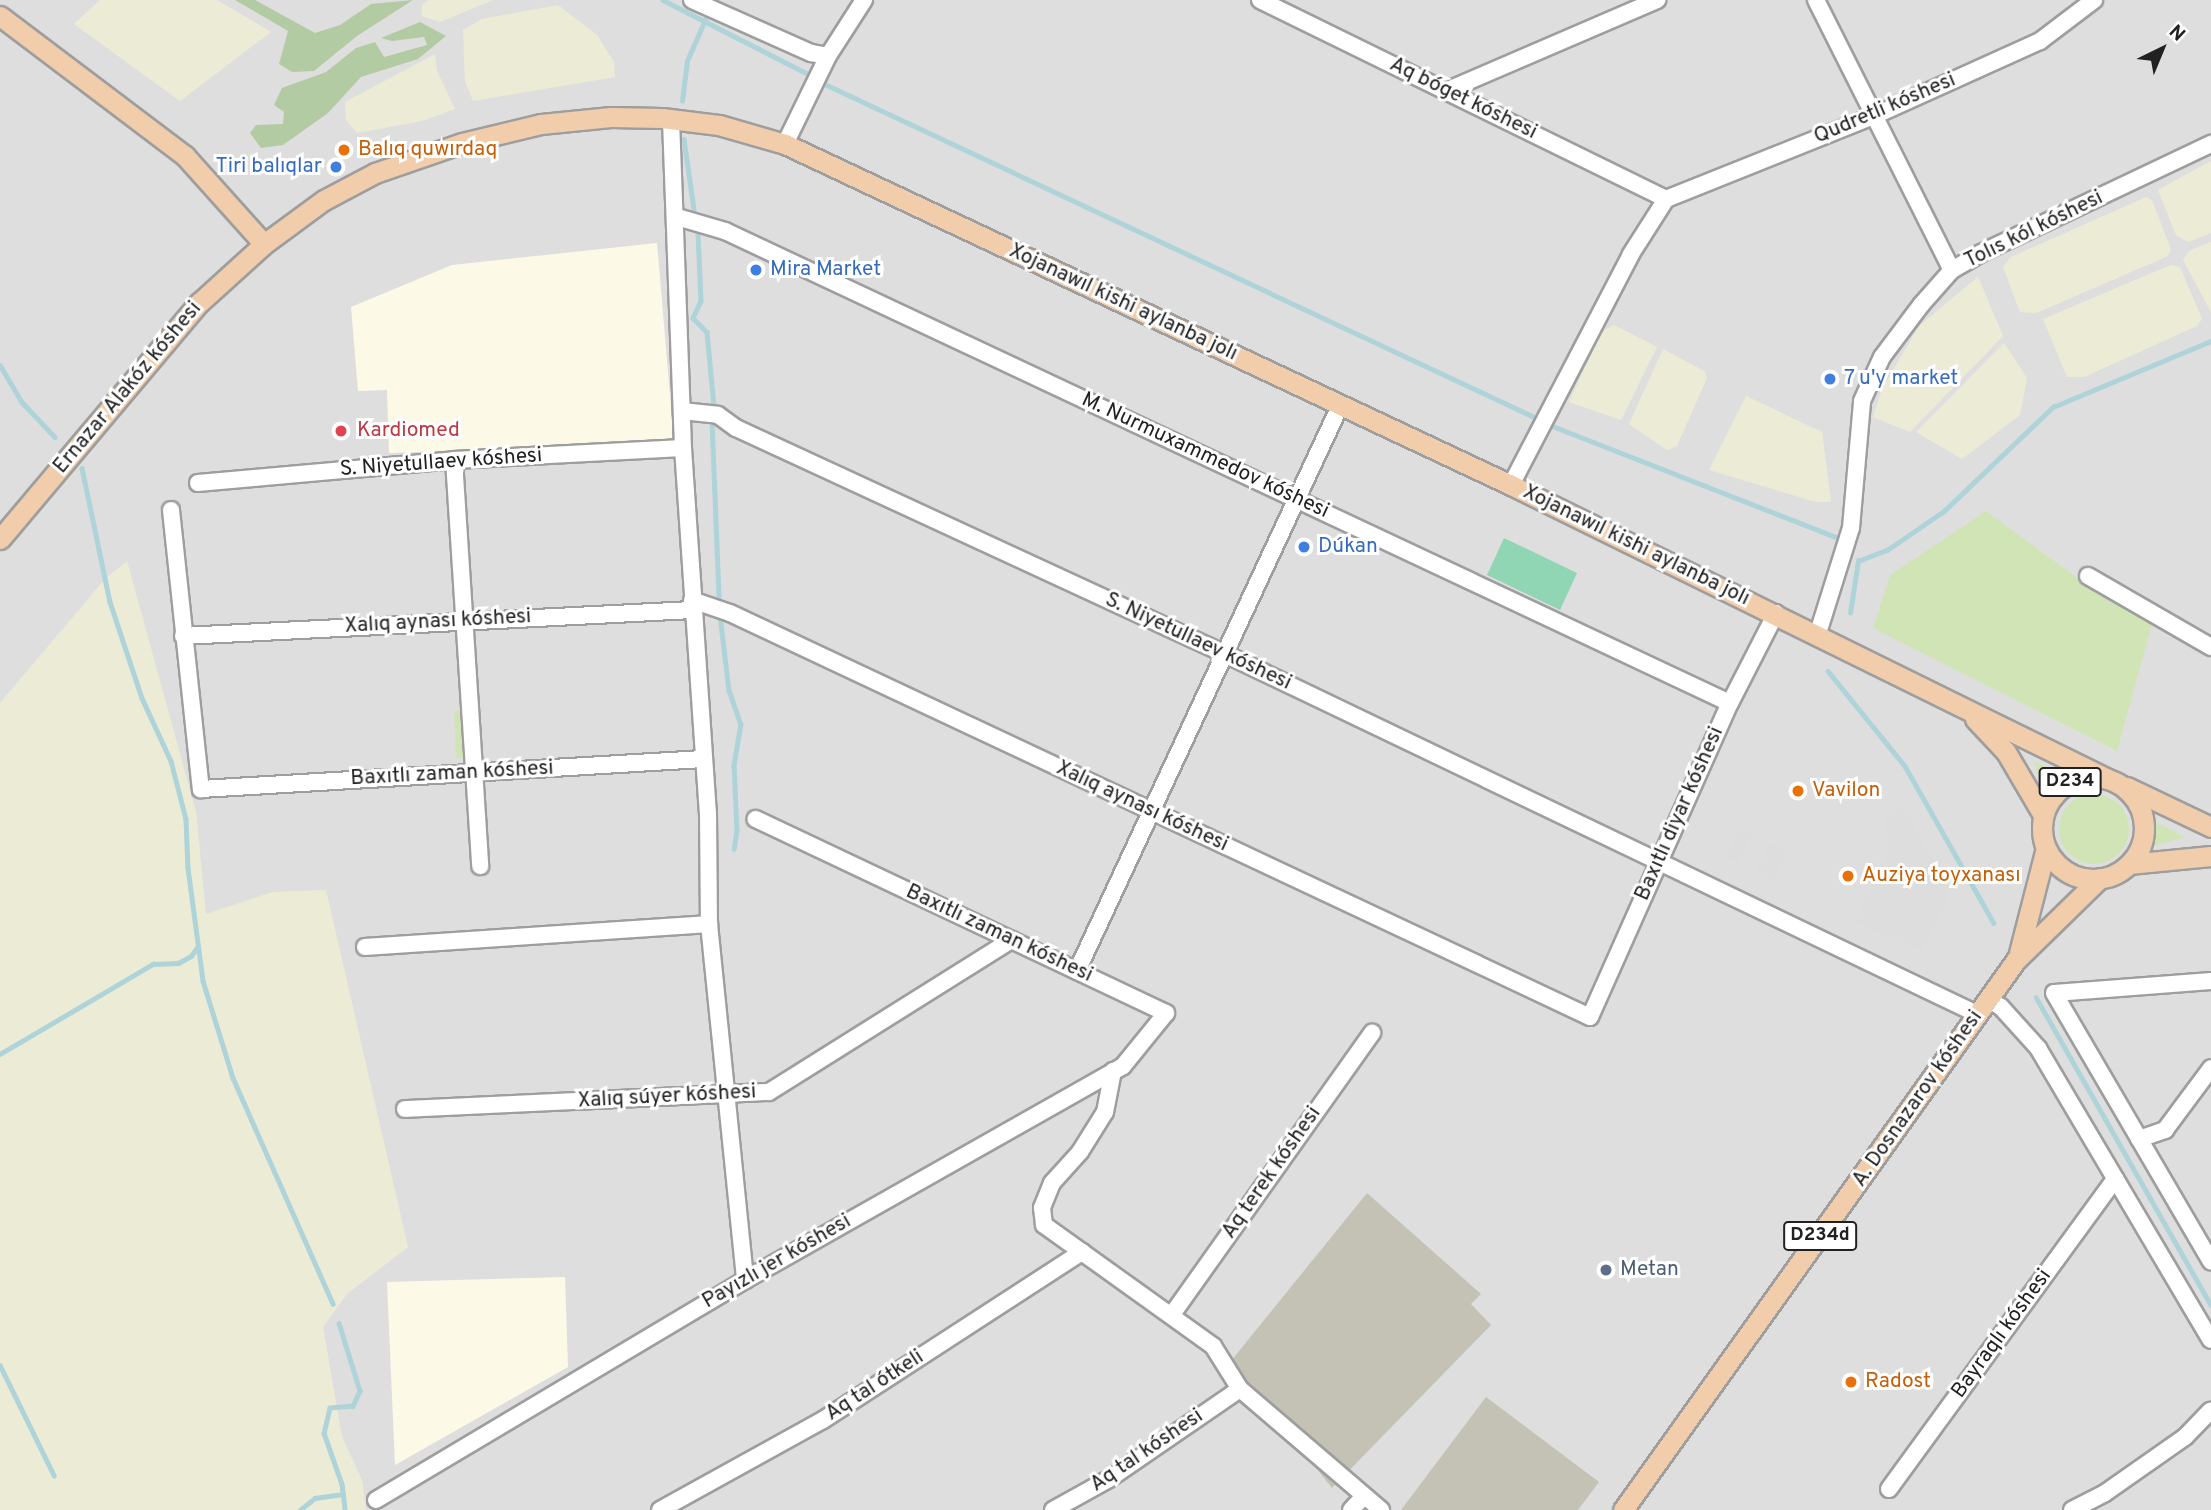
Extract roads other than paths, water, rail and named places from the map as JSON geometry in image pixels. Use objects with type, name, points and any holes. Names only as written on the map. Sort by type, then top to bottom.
[{"type":"main road","points":[[0,16],[185,156],[264,244]]},
{"type":"main road","name":"Xojanawıl kishi aylanba jolı","points":[[264,244],[324,200],[375,173],[462,143],[541,124],[611,117],[671,120],[719,125],[786,144],[1511,485],[1776,613],[2112,781],[2211,827]]},
{"type":"main road","name":"Ernazar Alakóz kóshesi","points":[[0,538],[199,303],[264,244]]},
{"type":"main road","name":"Xojanawıl kishi aylanba jolı","points":[[1959,704],[2006,752],[2043,815]]},
{"type":"main road","name":"D234","points":[[2046,848],[2043,815],[2050,799],[2068,783],[2092,776],[2112,781],[2139,805],[2143,820],[2138,851],[2129,864]]},
{"type":"main road","points":[[2046,848],[2068,872],[2100,878],[2129,864],[2211,856]]},
{"type":"main road","name":"D234d","points":[[2016,960],[2046,848]]},
{"type":"main road","name":"D234d","points":[[2016,960],[2100,878]]},
{"type":"main road","name":"A. Dosnazarov kóshesi","points":[[1623,1510],[2016,960]]},
{"type":"street","points":[[692,0],[811,53],[828,56]]},
{"type":"street","points":[[786,144],[828,56],[864,0]]},
{"type":"street","name":"Aq bóget kóshesi","points":[[1260,0],[1448,90],[1665,199]]},
{"type":"street","points":[[1448,90],[1657,0]]},
{"type":"street","points":[[1816,0],[1952,270]]},
{"type":"street","name":"Qudretli kóshesi","points":[[1665,199],[1874,116],[2040,41],[2094,0]]},
{"type":"street","points":[[671,120],[677,217],[683,448],[703,759],[709,924],[746,1280]]},
{"type":"street","name":"Tolıs kól kóshesi","points":[[1818,634],[1851,528],[1862,401],[1882,357],[1952,270],[2211,144]]},
{"type":"street","points":[[1511,485],[1631,254],[1665,199]]},
{"type":"street","name":"M. Nurmuxammedov kóshesi","points":[[677,217],[725,231],[1730,703]]},
{"type":"street","points":[[1077,971],[1153,813],[1340,406]]},
{"type":"street","name":"S. Niyetullaev kóshesi","points":[[682,411],[719,415],[736,428],[1225,654],[1659,860],[1982,1006],[2001,1007],[2038,1048],[2211,1340]]},
{"type":"street","name":"S. Niyetullaev kóshesi","points":[[198,483],[454,460],[683,448]]},
{"type":"street","points":[[454,460],[470,773],[480,866]]},
{"type":"street","points":[[171,510],[183,636]]},
{"type":"street","points":[[2088,576],[2211,647]]},
{"type":"street","name":"Xalıq aynası kóshesi","points":[[183,636],[693,605],[730,613],[1590,1017]]},
{"type":"street","name":"Baxıtlı diyar kóshesi","points":[[1590,1017],[1730,703],[1776,613]]},
{"type":"street","name":"Baxıtlı zaman kóshesi","points":[[183,636],[201,789],[703,759]]},
{"type":"street","name":"Baxıtlı zaman kóshesi","points":[[756,819],[1166,1013]]},
{"type":"street","points":[[365,947],[709,924]]},
{"type":"street","name":"Xalıq súyer kóshesi","points":[[405,1109],[769,1092],[1011,940]]},
{"type":"street","points":[[2211,981],[2054,993],[2211,1262]]},
{"type":"street","name":"Payızlı jer kóshesi","points":[[376,1500],[746,1280],[1113,1071],[1166,1013]]},
{"type":"street","name":"Aq terek kóshesi","points":[[1173,1313],[1372,1033]]},
{"type":"street","points":[[2139,1139],[2165,1130],[2211,1068]]},
{"type":"street","points":[[1113,1071],[1105,1112],[1080,1153],[1052,1183],[1042,1208],[1044,1225],[1173,1313],[1213,1346],[1240,1389],[1381,1510]]},
{"type":"street","name":"Bayraqlı kóshesi","points":[[1889,1489],[2115,1179]]},
{"type":"street","name":"Aq tal ótkeli","points":[[660,1510],[823,1420],[1082,1252]]},
{"type":"street","name":"Aq tal kóshesi","points":[[1053,1510],[1109,1479],[1240,1389]]},
{"type":"street","points":[[2072,1510],[2105,1493],[2185,1437],[2211,1410]]},
{"type":"street","points":[[1351,1510],[1363,1497]]},
{"type":"waterway","points":[[663,0],[808,74]]},
{"type":"waterway","points":[[682,101],[687,61],[705,20]]},
{"type":"waterway","points":[[827,85],[1532,416]]},
{"type":"waterway","points":[[684,139],[695,216]]},
{"type":"waterway","points":[[698,233],[701,301],[693,318],[707,332],[714,406]]},
{"type":"waterway","points":[[1850,613],[1858,561],[1887,550],[1944,511],[2053,407],[2211,341]]},
{"type":"waterway","points":[[0,365],[22,402],[55,437]]},
{"type":"waterway","points":[[712,421],[719,598]]},
{"type":"waterway","points":[[1550,425],[1838,538]]},
{"type":"waterway","points":[[82,468],[110,602],[142,698],[171,761],[186,819],[188,868],[203,981],[233,1078],[333,1304]]},
{"type":"waterway","points":[[720,615],[729,690],[741,724],[734,765],[737,831],[734,849]]},
{"type":"waterway","points":[[1828,671],[1905,766],[1994,923]]},
{"type":"waterway","points":[[0,1054],[153,964],[178,963],[191,956],[198,946]]},
{"type":"waterway","points":[[2036,997],[2211,1305]]},
{"type":"waterway","points":[[339,1323],[360,1391],[353,1406],[330,1408],[324,1433],[342,1484],[345,1510]]},
{"type":"waterway","points":[[0,1365],[54,1475]]},
{"type":"waterway","points":[[300,1510],[315,1498],[343,1494]]},
{"type":"place","name":"Balıq quwırdaq","points":[[344,150]]},
{"type":"place","name":"Tiri balıqlar","points":[[336,167]]},
{"type":"place","name":"Mira Market","points":[[756,270]]},
{"type":"place","name":"7 u'y market","points":[[1830,379]]},
{"type":"place","name":"Kardiomed","points":[[341,431]]},
{"type":"place","name":"Dúkan","points":[[1304,547]]},
{"type":"place","name":"Vavilon","points":[[1798,791]]},
{"type":"place","name":"Auziya toyxanası","points":[[1848,876]]},
{"type":"place","name":"Metan","points":[[1606,1270]]},
{"type":"place","name":"Radost","points":[[1851,1382]]}]
